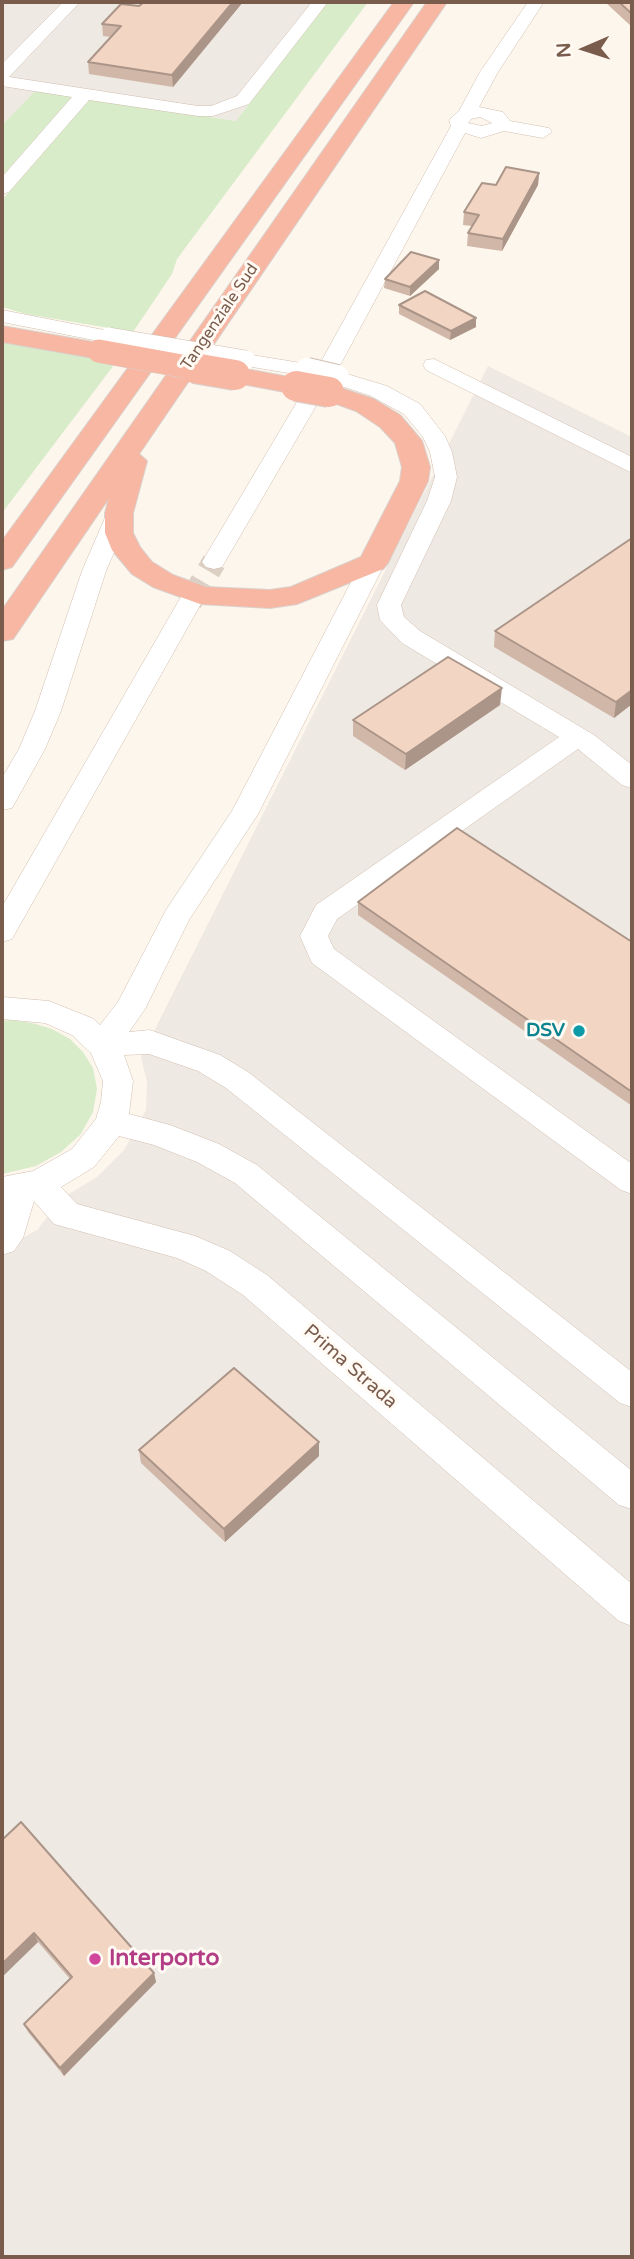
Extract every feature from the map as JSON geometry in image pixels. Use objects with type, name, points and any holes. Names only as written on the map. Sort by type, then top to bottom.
[{"type":"highway","name":"Tangenziale Sud","points":[[2,561],[404,2]]},
{"type":"highway","name":"Tangenziale Sud","points":[[2,632],[437,2]]},
{"type":"highway","points":[[2,334],[104,344],[333,385],[379,413],[400,430],[413,452],[416,467],[414,481],[373,563],[297,595],[244,599],[200,594],[163,581],[142,568],[127,550],[119,533],[119,513],[139,435]]},
{"type":"highway","points":[[2,529],[54,489]]},
{"type":"street","points":[[2,74],[72,2]]},
{"type":"street","points":[[2,81],[198,111],[213,111],[243,100],[320,2]]},
{"type":"street","points":[[214,562],[356,320],[488,72],[536,2]]},
{"type":"street","points":[[2,188],[84,94]]},
{"type":"street","points":[[463,120],[481,132],[501,125],[543,132]]},
{"type":"street","points":[[2,316],[104,344]]},
{"type":"street","points":[[434,365],[632,466]]},
{"type":"street","points":[[333,385],[379,391],[412,409],[434,436],[441,452],[446,477],[439,501],[389,605],[392,620],[411,637],[578,737],[632,779]]},
{"type":"street","points":[[2,801],[32,749],[48,712],[94,571],[119,513]]},
{"type":"street","points":[[100,1034],[130,1009],[176,917],[244,814],[373,563]]},
{"type":"street","points":[[2,932],[190,602]]},
{"type":"street","points":[[578,737],[326,912],[314,936],[322,955],[632,1181]]},
{"type":"street","points":[[2,992],[36,1002],[100,1034],[118,1081],[117,1102],[111,1122],[99,1141],[83,1158],[62,1172],[21,1186],[11,1228],[2,1241]]},
{"type":"street","points":[[2,1008],[49,1012],[100,1034],[150,1042],[209,1063],[237,1080],[632,1392]]},
{"type":"street","points":[[111,1122],[159,1134],[208,1153],[246,1174],[632,1493]]},
{"type":"street","name":"Prima Strada","points":[[21,1186],[66,1215],[183,1246],[218,1261],[255,1285],[632,1608]]},
{"type":"shaded area","points":[[2,2],[328,2],[236,121],[36,90],[2,125]]},
{"type":"shaded area","points":[[488,366],[632,437],[632,2257],[2,2257],[2,1258],[8,1246],[37,1230],[62,1198],[97,1177],[124,1150],[146,1110],[147,1082],[141,1057]]},
{"type":"green space","points":[[328,2],[368,2],[177,259],[172,274],[133,332],[26,314],[2,307],[2,200],[90,99],[236,121]]},
{"type":"green space","points":[[36,90],[73,96],[2,177],[2,125]]},
{"type":"green space","points":[[2,340],[117,361],[2,513]]},
{"type":"green space","points":[[10,1020],[52,1029],[70,1039],[83,1052],[93,1068],[97,1089],[93,1112],[81,1134],[61,1152],[36,1166],[2,1174],[2,1021]]},
{"type":"building","points":[[144,2],[233,2],[172,75],[88,62],[121,26],[102,24],[121,4],[139,6]]},
{"type":"building","points":[[619,2],[632,2],[632,14]]},
{"type":"building","points":[[506,167],[539,173],[503,239],[468,233],[479,215],[464,212],[482,183],[496,185]]},
{"type":"building","points":[[411,252],[439,260],[410,287],[385,279]]},
{"type":"building","points":[[425,291],[476,318],[451,331],[399,305]]},
{"type":"building","points":[[632,538],[632,690],[616,702],[495,631]]},
{"type":"building","points":[[448,657],[502,688],[406,754],[353,720]]},
{"type":"building","name":"DSV","points":[[457,828],[632,942],[632,1092],[358,902]]},
{"type":"building","points":[[234,1368],[319,1442],[224,1529],[139,1450]]},
{"type":"building","name":"Interporto","points":[[21,1822],[154,1973],[60,2068],[24,2024],[72,1977],[34,1933],[2,1964],[2,1840]]},
{"type":"tunnel","points":[[190,602],[214,562]]},
{"type":"place","name":"DSV","points":[[579,1031]]},
{"type":"place","name":"Interporto","points":[[95,1959]]}]
